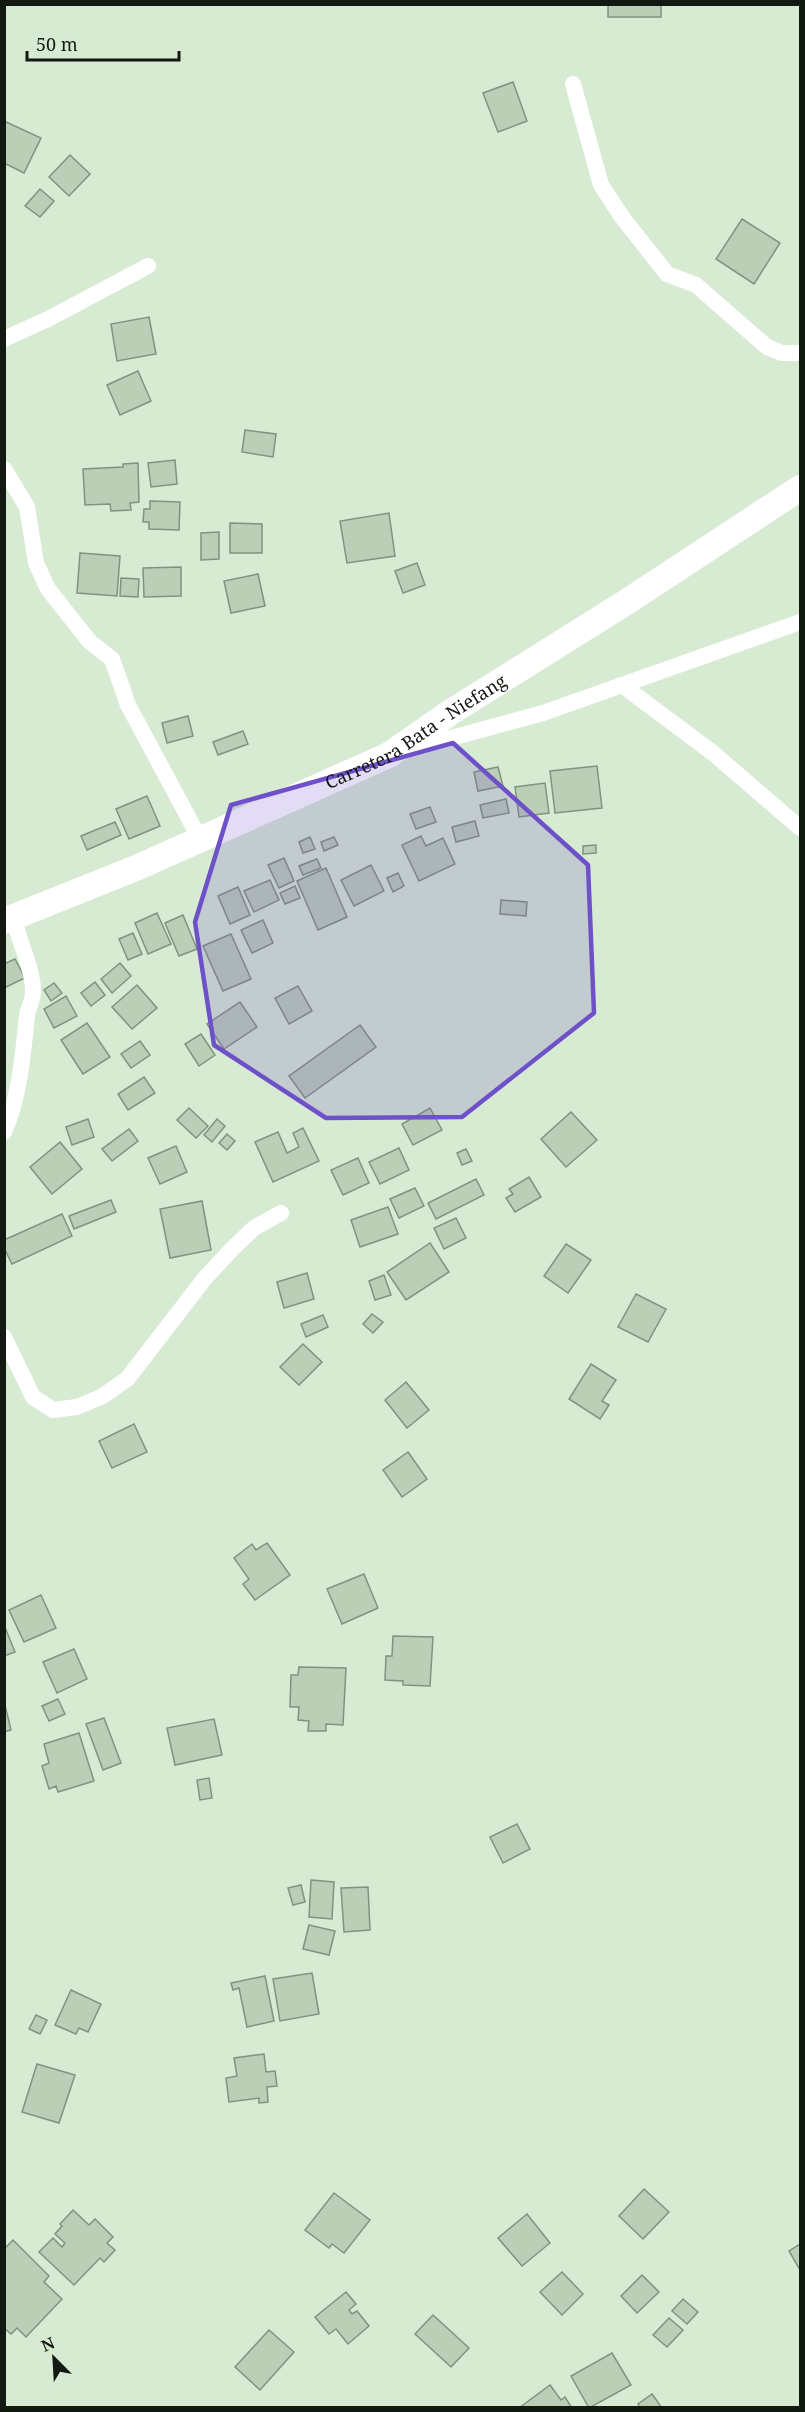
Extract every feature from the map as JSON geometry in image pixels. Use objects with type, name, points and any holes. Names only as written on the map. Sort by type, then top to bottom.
[{"type":"main road","name":"Carretera Bata - Niefang","points":[[9,920],[389,755],[451,712],[628,602],[801,488]]},
{"type":"street","points":[[573,84],[601,185],[622,217],[667,274],[696,285],[767,347],[782,353],[801,353]]},
{"type":"street","points":[[4,339],[48,319],[148,266]]},
{"type":"street","points":[[4,470],[27,507],[36,563],[48,589],[90,642],[112,659],[128,705],[200,839]]},
{"type":"street","points":[[389,755],[543,713],[801,622]]},
{"type":"street","points":[[622,685],[713,753],[801,828]]},
{"type":"street","points":[[4,1132],[10,1118],[18,1084],[28,1011],[33,994],[30,970],[9,920]]},
{"type":"street","points":[[4,1337],[33,1397],[53,1410],[77,1407],[103,1396],[128,1378],[205,1278],[233,1248],[254,1228],[281,1213]]},
{"type":"highlighted area","points":[[453,743],[588,865],[594,1013],[462,1117],[326,1118],[214,1045],[195,922],[231,805]]},
{"type":"building","points":[[608,4],[661,4],[661,17],[608,17]]},
{"type":"building","points":[[513,82],[527,121],[498,132],[483,93]]},
{"type":"building","points":[[4,121],[41,138],[24,173],[4,163]]},
{"type":"building","points":[[70,155],[90,174],[69,196],[49,177]]},
{"type":"building","points":[[40,189],[54,201],[40,217],[25,206]]},
{"type":"building","points":[[742,219],[780,243],[754,284],[716,259]]},
{"type":"building","points":[[149,317],[156,354],[117,361],[111,324]]},
{"type":"building","points":[[138,371],[151,401],[120,415],[107,385]]},
{"type":"building","points":[[245,430],[276,434],[273,457],[242,452]]},
{"type":"building","points":[[175,460],[177,484],[151,487],[148,463]]},
{"type":"building","points":[[138,463],[139,502],[130,503],[131,510],[111,511],[110,504],[85,505],[83,469],[123,467],[123,464]]},
{"type":"building","points":[[150,501],[180,502],[179,530],[149,529],[149,522],[143,522],[144,509],[150,509]]},
{"type":"building","points":[[389,513],[395,556],[347,563],[340,521]]},
{"type":"building","points":[[230,523],[262,524],[262,553],[230,553]]},
{"type":"building","points":[[219,532],[219,559],[201,560],[201,533]]},
{"type":"building","points":[[80,553],[120,556],[117,596],[77,593]]},
{"type":"building","points":[[417,563],[425,585],[403,593],[395,571]]},
{"type":"building","points":[[181,567],[181,596],[144,597],[143,568]]},
{"type":"building","points":[[258,574],[265,606],[231,613],[224,581]]},
{"type":"building","points":[[121,578],[139,579],[138,597],[120,596]]},
{"type":"building","points":[[188,716],[193,736],[167,743],[162,723]]},
{"type":"building","points":[[243,731],[248,744],[218,755],[213,742]]},
{"type":"building","points":[[597,766],[602,808],[555,813],[550,771]]},
{"type":"building","points":[[498,767],[503,786],[478,791],[474,772]]},
{"type":"building","points":[[545,783],[549,813],[519,817],[515,787]]},
{"type":"building","points":[[147,796],[160,826],[129,839],[116,809]]},
{"type":"building","points":[[506,799],[509,813],[483,818],[480,805]]},
{"type":"building","points":[[430,807],[436,822],[416,829],[410,814]]},
{"type":"building","points":[[475,821],[479,836],[456,842],[452,827]]},
{"type":"building","points":[[115,822],[121,835],[87,850],[81,836]]},
{"type":"building","points":[[421,836],[426,846],[443,838],[455,864],[419,881],[402,845]]},
{"type":"building","points":[[310,837],[315,849],[303,853],[299,842]]},
{"type":"building","points":[[334,837],[338,845],[324,851],[321,842]]},
{"type":"building","points":[[596,845],[596,853],[583,854],[583,846]]},
{"type":"building","points":[[284,858],[294,881],[279,888],[268,865]]},
{"type":"building","points":[[317,859],[321,868],[303,875],[299,866]]},
{"type":"building","points":[[371,865],[384,891],[354,906],[341,880]]},
{"type":"building","points":[[326,868],[347,917],[318,930],[297,881]]},
{"type":"building","points":[[398,873],[404,886],[393,892],[387,878]]},
{"type":"building","points":[[270,880],[279,900],[254,912],[244,891]]},
{"type":"building","points":[[295,886],[300,898],[285,904],[280,893]]},
{"type":"building","points":[[238,887],[250,915],[230,924],[218,896]]},
{"type":"building","points":[[501,900],[527,902],[526,916],[500,914]]},
{"type":"building","points":[[157,913],[171,944],[148,954],[135,923]]},
{"type":"building","points":[[183,915],[197,949],[179,956],[165,923]]},
{"type":"building","points":[[263,920],[273,943],[252,953],[241,930]]},
{"type":"building","points":[[133,933],[142,954],[128,960],[119,939]]},
{"type":"building","points":[[231,934],[251,979],[223,991],[203,946]]},
{"type":"building","points":[[15,959],[25,978],[4,988],[4,964]]},
{"type":"building","points":[[120,963],[131,976],[112,993],[101,979]]},
{"type":"building","points":[[95,982],[105,995],[91,1006],[81,993]]},
{"type":"building","points":[[54,983],[62,993],[51,1001],[44,990]]},
{"type":"building","points":[[137,985],[157,1008],[132,1029],[112,1007]]},
{"type":"building","points":[[298,986],[312,1011],[289,1024],[275,998]]},
{"type":"building","points":[[66,996],[77,1016],[54,1028],[44,1009]]},
{"type":"building","points":[[240,1002],[257,1027],[224,1049],[207,1024]]},
{"type":"building","points":[[87,1023],[110,1057],[83,1074],[61,1040]]},
{"type":"building","points":[[360,1025],[376,1047],[305,1098],[289,1076]]},
{"type":"building","points":[[201,1034],[215,1055],[199,1066],[185,1044]]},
{"type":"building","points":[[140,1041],[150,1055],[131,1068],[121,1054]]},
{"type":"building","points":[[144,1077],[155,1093],[128,1110],[118,1094]]},
{"type":"building","points":[[189,1108],[208,1126],[196,1138],[177,1120]]},
{"type":"building","points":[[430,1108],[442,1130],[413,1145],[402,1124]]},
{"type":"building","points":[[571,1112],[597,1140],[566,1167],[541,1139]]},
{"type":"building","points":[[88,1119],[94,1137],[72,1145],[66,1127]]},
{"type":"building","points":[[217,1119],[225,1126],[212,1142],[204,1135]]},
{"type":"building","points":[[303,1128],[319,1161],[273,1182],[255,1142],[278,1132],[287,1153],[299,1147],[293,1133]]},
{"type":"building","points":[[129,1129],[138,1141],[112,1161],[102,1149]]},
{"type":"building","points":[[227,1134],[235,1141],[227,1150],[219,1143]]},
{"type":"building","points":[[60,1142],[82,1169],[52,1194],[30,1167]]},
{"type":"building","points":[[176,1146],[187,1172],[160,1184],[148,1158]]},
{"type":"building","points":[[399,1148],[409,1170],[380,1184],[369,1162]]},
{"type":"building","points":[[466,1149],[472,1161],[462,1165],[457,1153]]},
{"type":"building","points":[[358,1158],[369,1183],[343,1195],[331,1170]]},
{"type":"building","points":[[529,1177],[541,1197],[515,1212],[506,1198],[513,1194],[509,1189]]},
{"type":"building","points":[[476,1179],[484,1195],[436,1219],[428,1203]]},
{"type":"building","points":[[415,1188],[424,1206],[399,1218],[390,1199]]},
{"type":"building","points":[[111,1200],[116,1212],[74,1229],[69,1216]]},
{"type":"building","points":[[202,1201],[211,1250],[170,1258],[160,1209]]},
{"type":"building","points":[[388,1207],[398,1234],[360,1247],[351,1220]]},
{"type":"building","points":[[62,1214],[72,1236],[12,1264],[4,1248],[4,1240]]},
{"type":"building","points":[[456,1218],[466,1238],[444,1249],[434,1228]]},
{"type":"building","points":[[430,1243],[449,1272],[406,1300],[387,1272]]},
{"type":"building","points":[[566,1244],[591,1260],[568,1293],[544,1276]]},
{"type":"building","points":[[307,1273],[314,1299],[284,1308],[277,1282]]},
{"type":"building","points":[[384,1275],[391,1295],[375,1300],[369,1281]]},
{"type":"building","points":[[636,1294],[666,1309],[648,1342],[618,1327]]},
{"type":"building","points":[[372,1314],[383,1322],[373,1333],[363,1324]]},
{"type":"building","points":[[323,1315],[328,1327],[306,1337],[301,1324]]},
{"type":"building","points":[[303,1344],[322,1362],[299,1385],[280,1367]]},
{"type":"building","points":[[591,1364],[616,1380],[602,1401],[609,1405],[600,1419],[569,1399]]},
{"type":"building","points":[[406,1382],[429,1410],[407,1428],[385,1400]]},
{"type":"building","points":[[134,1424],[147,1452],[112,1468],[99,1441]]},
{"type":"building","points":[[408,1452],[427,1479],[402,1497],[383,1470]]},
{"type":"building","points":[[267,1543],[290,1575],[255,1600],[243,1584],[249,1579],[234,1558],[252,1544],[256,1550]]},
{"type":"building","points":[[364,1574],[378,1608],[342,1624],[327,1589]]},
{"type":"building","points":[[41,1595],[56,1628],[24,1642],[9,1610]]},
{"type":"building","points":[[4,1625],[15,1652],[4,1656]]},
{"type":"building","points":[[393,1636],[433,1637],[430,1686],[403,1685],[403,1681],[385,1680],[386,1656],[392,1656]]},
{"type":"building","points":[[74,1649],[87,1679],[57,1693],[43,1662]]},
{"type":"building","points":[[299,1667],[346,1668],[343,1725],[326,1724],[326,1731],[308,1731],[309,1721],[298,1720],[299,1707],[290,1707],[291,1675],[298,1675]]},
{"type":"building","points":[[58,1699],[65,1714],[49,1721],[42,1706]]},
{"type":"building","points":[[4,1701],[11,1730],[4,1732]]},
{"type":"building","points":[[104,1718],[121,1763],[103,1770],[86,1724]]},
{"type":"building","points":[[214,1719],[222,1755],[175,1765],[167,1728]]},
{"type":"building","points":[[79,1733],[94,1781],[58,1792],[56,1786],[49,1789],[42,1766],[49,1763],[44,1744]]},
{"type":"building","points":[[209,1778],[212,1798],[200,1800],[197,1780]]},
{"type":"building","points":[[517,1824],[530,1849],[503,1863],[490,1837]]},
{"type":"building","points":[[311,1880],[334,1882],[332,1919],[309,1917]]},
{"type":"building","points":[[301,1885],[305,1902],[293,1905],[288,1888]]},
{"type":"building","points":[[368,1887],[370,1930],[344,1932],[341,1888]]},
{"type":"building","points":[[309,1925],[335,1931],[329,1955],[303,1949]]},
{"type":"building","points":[[312,1973],[319,2014],[280,2021],[273,1979]]},
{"type":"building","points":[[265,1976],[274,2021],[247,2027],[239,1988],[233,1990],[231,1983]]},
{"type":"building","points":[[71,1990],[101,2004],[88,2032],[79,2028],[76,2034],[55,2025]]},
{"type":"building","points":[[36,2015],[47,2020],[40,2034],[29,2029]]},
{"type":"building","points":[[264,2054],[266,2072],[275,2071],[277,2086],[267,2087],[268,2102],[259,2103],[259,2098],[229,2102],[226,2078],[237,2076],[234,2058]]},
{"type":"building","points":[[37,2064],[75,2075],[59,2123],[22,2112]]},
{"type":"building","points":[[644,2189],[669,2212],[643,2239],[619,2216]]},
{"type":"building","points":[[334,2193],[370,2220],[344,2253],[332,2244],[329,2248],[305,2230]]},
{"type":"building","points":[[73,2210],[89,2225],[95,2219],[113,2237],[107,2243],[115,2250],[104,2262],[100,2258],[74,2285],[39,2252],[53,2238],[62,2247],[65,2243],[55,2234],[62,2226],[60,2224]]},
{"type":"building","points":[[527,2214],[550,2243],[522,2266],[498,2238]]},
{"type":"building","points":[[13,2240],[49,2276],[44,2282],[62,2299],[26,2337],[17,2328],[11,2334],[4,2328],[4,2249]]},
{"type":"building","points":[[800,2244],[800,2270],[789,2251]]},
{"type":"building","points":[[562,2272],[583,2294],[562,2315],[540,2292]]},
{"type":"building","points":[[642,2275],[659,2292],[637,2313],[621,2296]]},
{"type":"building","points":[[346,2292],[356,2304],[349,2310],[352,2314],[357,2311],[369,2326],[348,2344],[336,2329],[329,2334],[315,2317]]},
{"type":"building","points":[[683,2299],[698,2312],[687,2324],[672,2311]]},
{"type":"building","points":[[433,2315],[469,2348],[451,2367],[415,2334]]},
{"type":"building","points":[[669,2318],[683,2330],[667,2347],[653,2335]]},
{"type":"building","points":[[269,2330],[294,2352],[260,2390],[235,2367]]},
{"type":"building","points":[[612,2353],[631,2385],[589,2408],[571,2376]]},
{"type":"building","points":[[550,2385],[561,2400],[565,2397],[572,2408],[519,2408]]},
{"type":"building","points":[[652,2394],[662,2408],[640,2408],[638,2404]]}]
